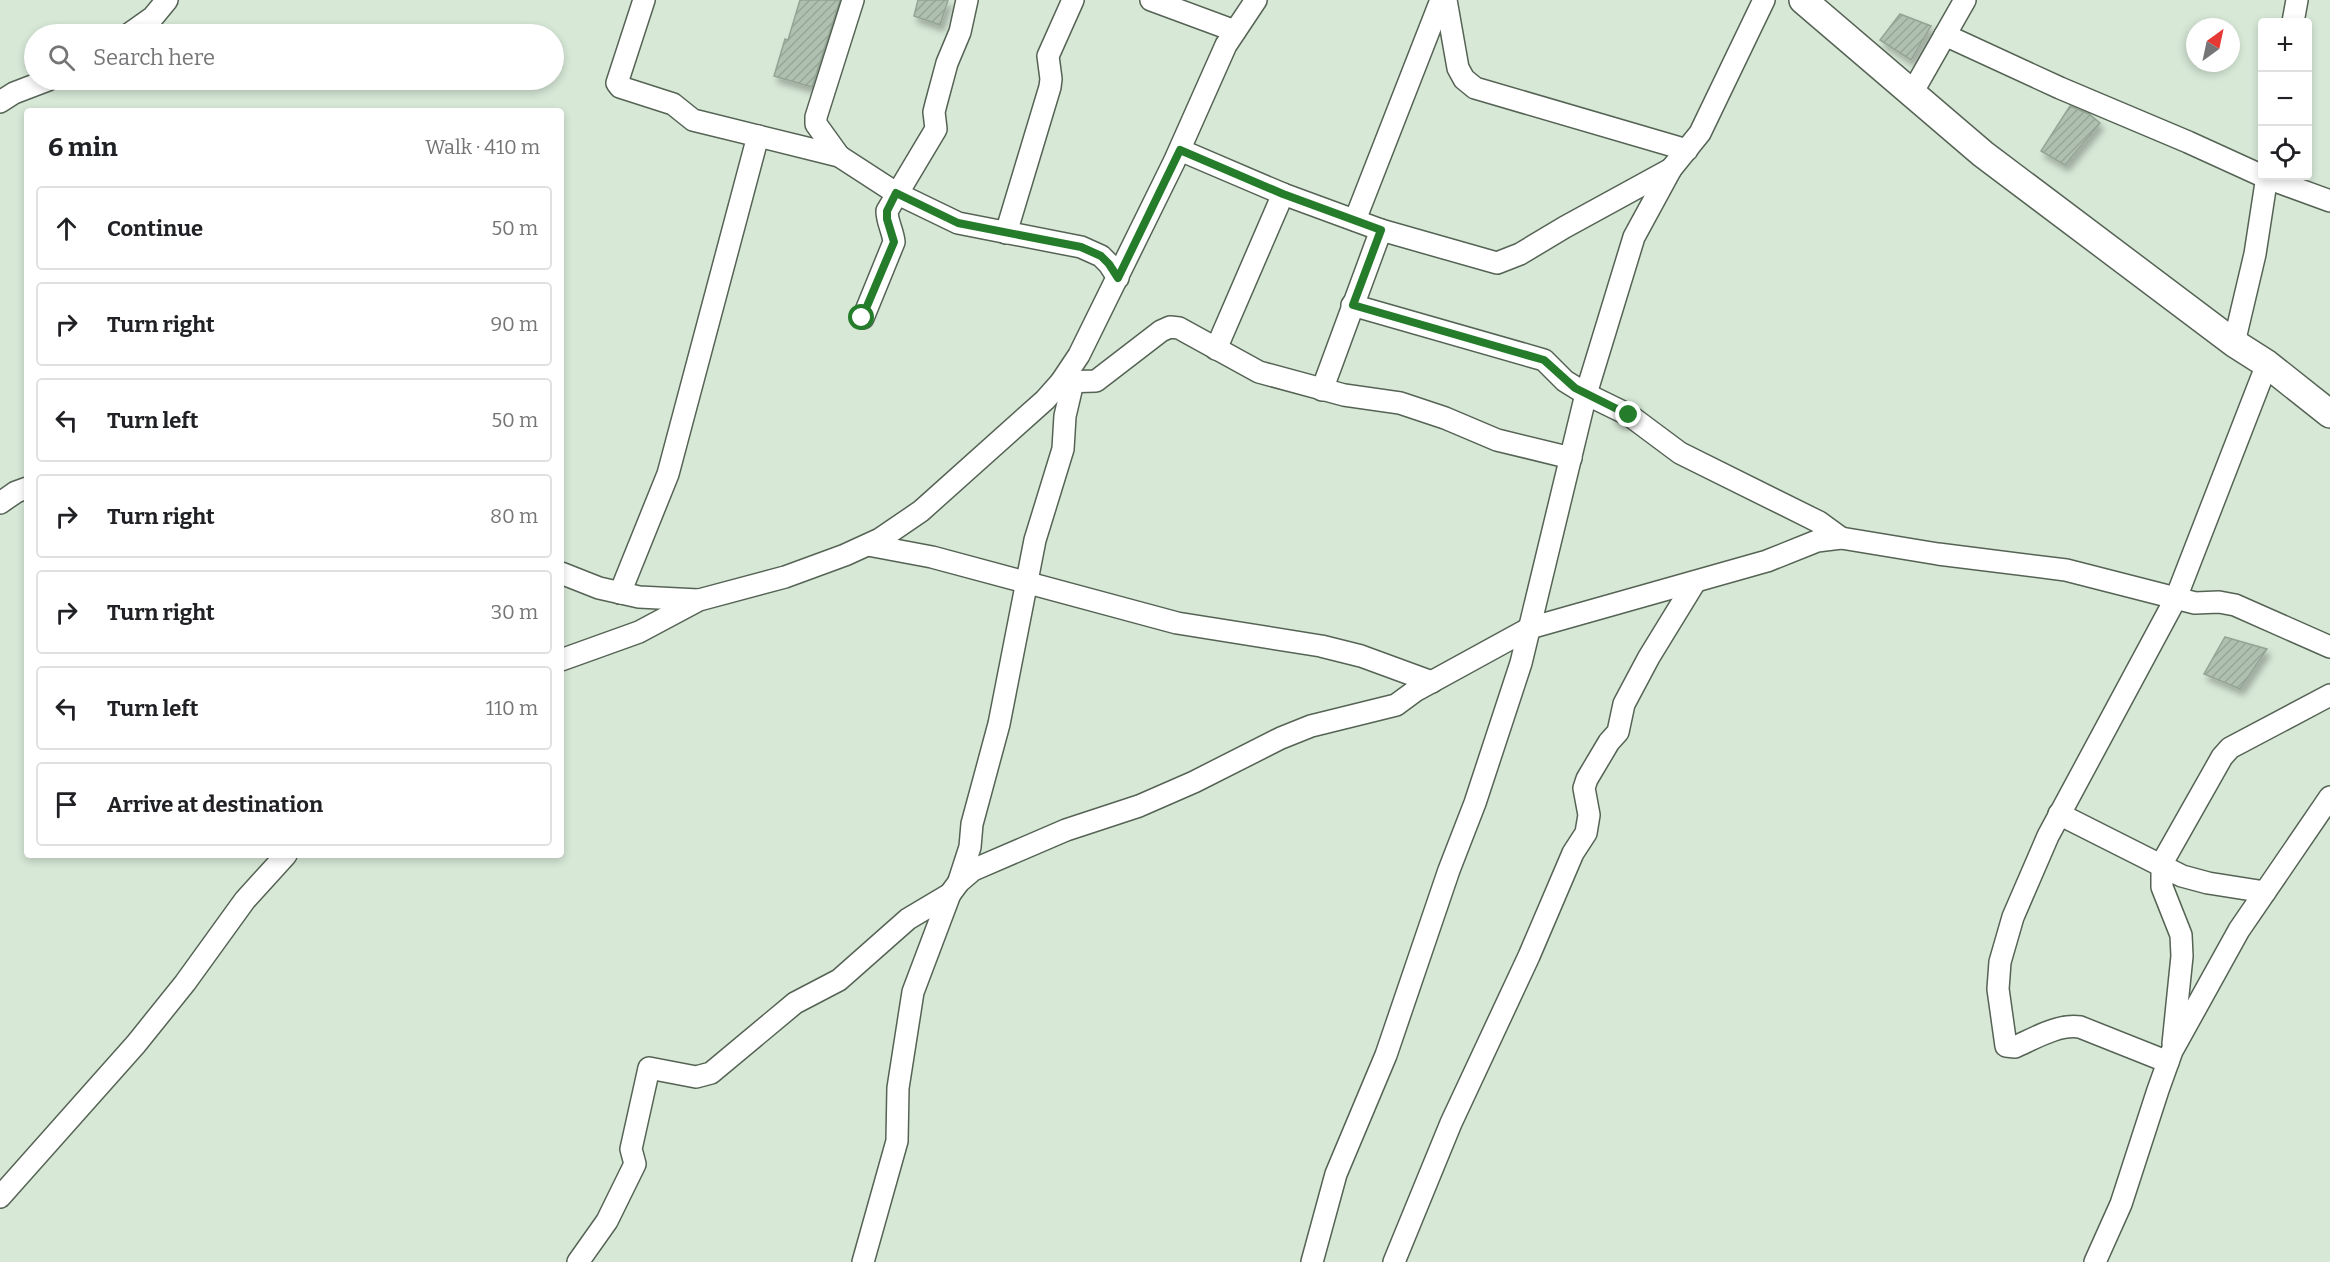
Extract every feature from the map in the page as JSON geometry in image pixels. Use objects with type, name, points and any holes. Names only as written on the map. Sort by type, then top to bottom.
[{"type":"main road","points":[[1803,0],[1983,154],[2234,344],[2267,364],[2330,414]]},
{"type":"street","points":[[144,24],[153,18],[167,0]]},
{"type":"street","points":[[644,0],[618,85],[673,104],[693,120],[839,156],[896,193],[958,223],[1081,247],[1101,256],[1118,278]]},
{"type":"street","points":[[839,156],[816,124],[816,117],[853,0]]},
{"type":"street","points":[[862,318],[894,242],[887,211],[936,129],[933,112],[947,63],[960,32],[967,0]]},
{"type":"street","points":[[1006,233],[1050,87],[1048,56],[1073,0]]},
{"type":"street","points":[[1151,0],[1187,6],[1235,31]]},
{"type":"street","points":[[863,1262],[897,1141],[898,1088],[913,992],[970,847],[972,824],[999,724],[1035,540],[1063,449],[1067,382],[1180,150],[1226,45],[1256,0]]},
{"type":"street","points":[[1355,220],[1441,0]]},
{"type":"street","points":[[1446,0],[1458,68],[1464,79],[1475,88],[1687,150]]},
{"type":"street","points":[[1312,1262],[1336,1174],[1386,1054],[1449,870],[1475,803],[1521,663],[1586,394],[1634,237],[1671,169],[1700,133],[1764,0]]},
{"type":"street","points":[[1912,93],[1965,0]]},
{"type":"street","points":[[2294,18],[2296,0]]},
{"type":"street","points":[[1945,34],[2060,88],[2258,173]]},
{"type":"street","points":[[0,102],[24,89]]},
{"type":"street","points":[[620,593],[668,474],[758,136]]},
{"type":"street","points":[[1180,150],[1283,194],[1381,230],[1497,263],[1520,254],[1671,169]]},
{"type":"street","points":[[2234,344],[2254,254],[2266,180]]},
{"type":"street","points":[[2275,180],[2330,201]]},
{"type":"street","points":[[1216,349],[1283,194]]},
{"type":"street","points":[[1322,390],[1381,230]]},
{"type":"street","points":[[1353,305],[1544,360],[1565,381],[1629,415],[1680,453],[1819,522],[1841,538]]},
{"type":"street","points":[[564,659],[639,632],[699,600],[785,577],[845,555],[880,539],[921,511],[1067,382],[1096,381],[1161,331],[1170,327],[1179,328],[1259,372],[1344,395],[1400,403],[1445,418],[1497,440],[1571,458]]},
{"type":"street","points":[[2170,1057],[2072,1026],[2063,1027],[2015,1047],[2006,1046],[1998,989],[2000,962],[2013,917],[2059,814],[2176,598],[2267,364]]},
{"type":"street","points":[[0,503],[24,489]]},
{"type":"street","points":[[578,1262],[607,1221],[635,1164],[631,1149],[649,1068],[696,1077],[711,1073],[795,1003],[838,980],[908,918],[954,888],[973,870],[989,861],[1065,830],[1139,806],[1311,726],[1396,705],[1432,682],[1530,628],[1767,561],[1817,540],[1841,538],[1938,554],[2066,570],[2195,603],[2219,602],[2235,605],[2330,647]]},
{"type":"street","points":[[868,545],[932,557],[1177,624],[1321,646],[1361,656],[1432,682]]},
{"type":"street","points":[[564,574],[599,588],[639,597],[699,600]]},
{"type":"street","points":[[1394,1262],[1451,1123],[1529,956],[1573,853],[1586,833],[1589,815],[1584,788],[1587,779],[1609,742],[1618,732],[1624,704],[1649,657],[1695,582]]},
{"type":"street","points":[[2170,1057],[2182,956],[2181,935],[2162,887],[2162,867],[2222,757],[2241,741],[2330,695]]},
{"type":"street","points":[[2095,1262],[2121,1204],[2170,1057],[2239,930],[2330,797]]},
{"type":"street","points":[[2059,814],[2182,876],[2208,883],[2265,892]]},
{"type":"street","points":[[0,1197],[136,1044],[185,983],[245,900],[283,858]]},
{"type":"building","points":[[800,0],[840,0],[812,87],[774,76]]},
{"type":"building","points":[[918,0],[948,0],[940,25],[914,16]]},
{"type":"building","points":[[1900,14],[1931,26],[1911,60],[1880,40]]},
{"type":"building","points":[[2070,106],[2089,114],[2100,123],[2065,165],[2041,151]]},
{"type":"building","points":[[2225,637],[2267,649],[2240,689],[2204,674]]},
{"type":"route","points":[[862,318],[894,242],[887,211],[896,193],[958,223],[1081,247],[1101,256],[1118,278],[1180,150],[1283,194],[1381,230],[1353,305],[1544,360],[1575,388],[1629,415]]}]
